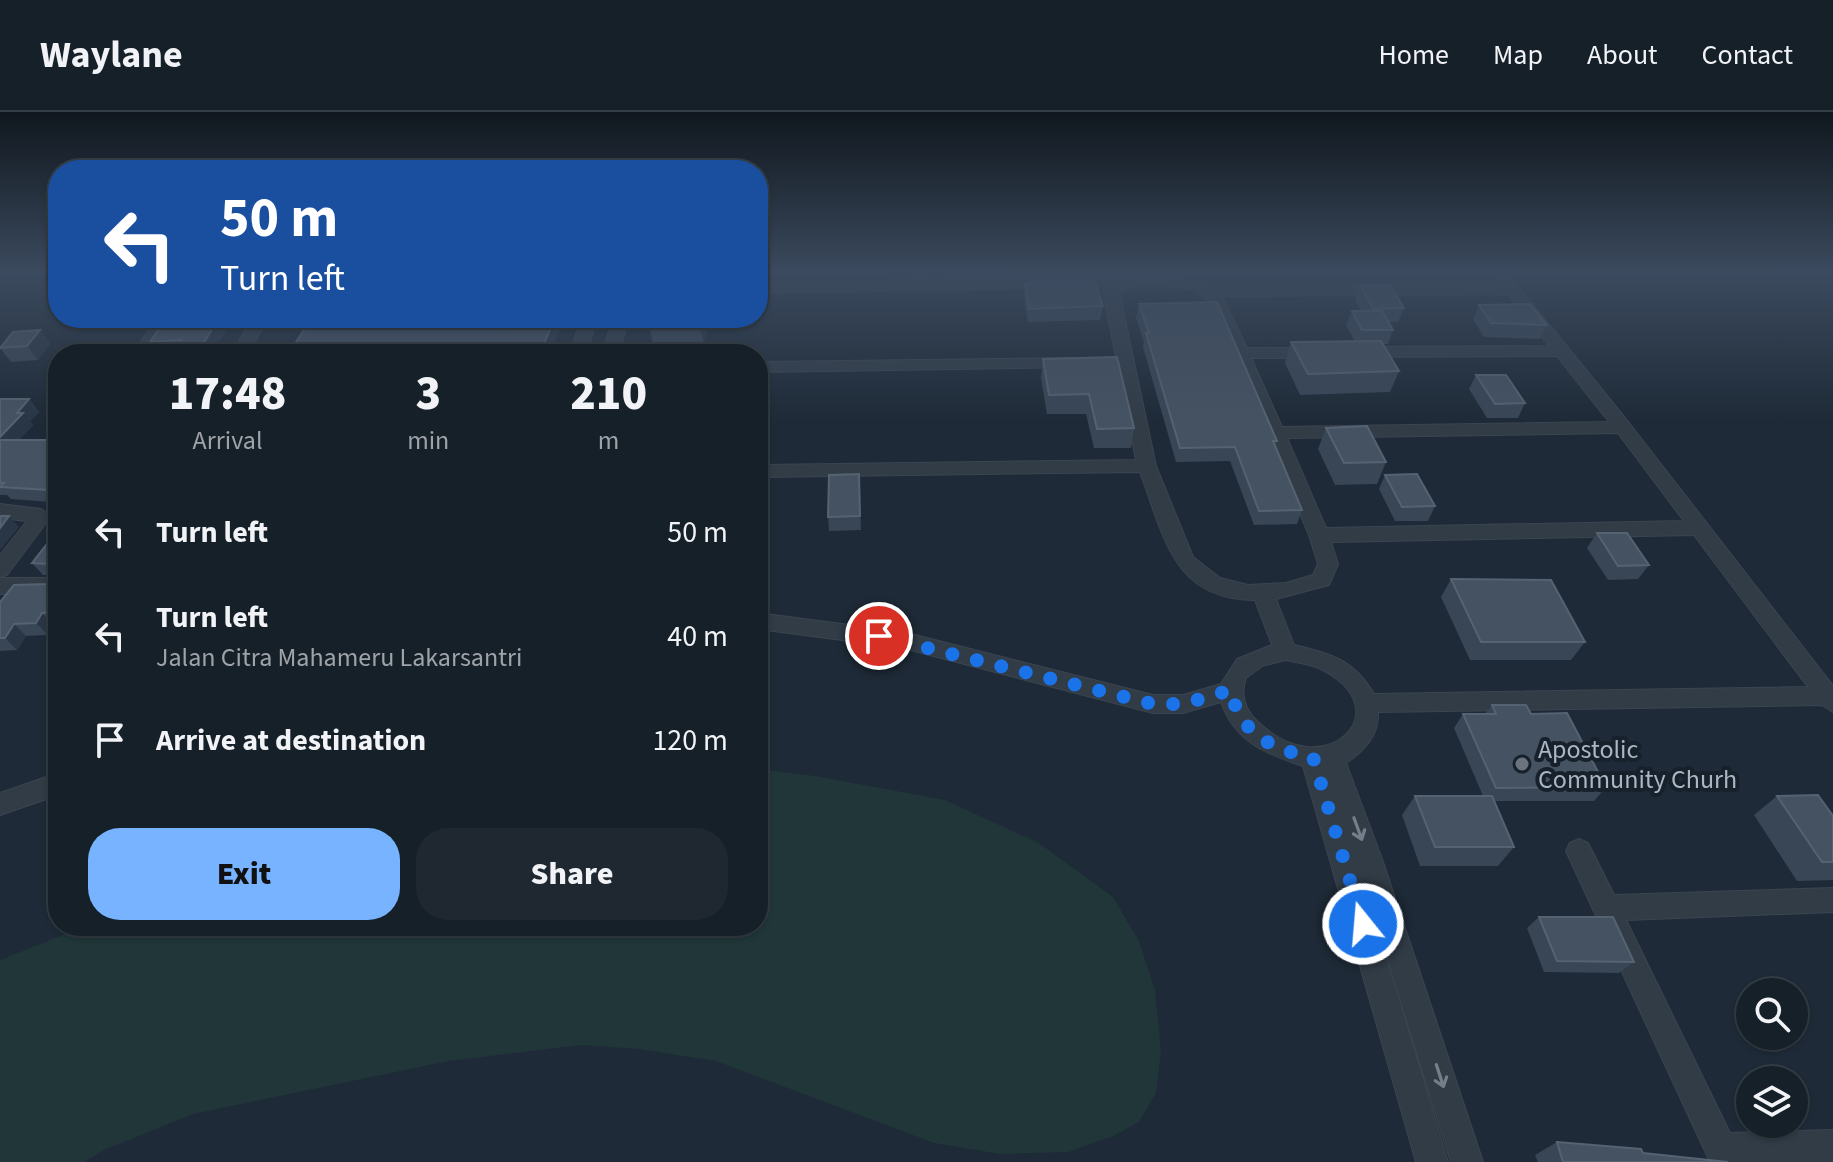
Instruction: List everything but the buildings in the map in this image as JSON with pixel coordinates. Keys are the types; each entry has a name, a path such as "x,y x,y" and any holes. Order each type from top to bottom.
{"street":[{"path":"1110,323 1109,362 1161,507 1191,569 1211,583 1241,592 1263,594 1295,589 1322,580 1328,564 1319,535 1228,323"},
{"path":"1539,323 1623,427 1830,699"},
{"path":"1241,353 1561,351"},
{"path":"768,367 1109,362"},
{"path":"1276,433 1623,427"},
{"path":"768,471 1147,466"},
{"path":"0,511 41,516 0,570"},
{"path":"1319,535 1698,528"},
{"path":"0,586 48,586"},
{"path":"1263,594 1285,651"},
{"path":"768,622 903,640 1153,704 1183,704 1231,690"},
{"path":"1285,651 1319,658 1349,676 1367,703 1367,730 1359,742 1347,751 1322,756 1287,752 1263,740 1240,717 1231,690 1235,677 1254,657 1285,651"},
{"path":"1367,703 1830,699"},
{"path":"1322,756 1432,1162"},
{"path":"1322,756 1369,859 1467,1162"},
{"path":"0,804 48,787"},
{"path":"1579,851 1724,1156 1833,1146"},
{"path":"1604,908 1833,900"}],"green space":[{"path":"768,770 945,800 1039,843 1113,897 1139,941 1155,990 1161,1051 1156,1093 1139,1122 1113,1136 1068,1152 1000,1154 934,1143 716,1061 638,1049 581,1045 449,1061 193,1114 104,1150 85,1162 0,1162 0,960 60,936 768,936"}],"place":[{"name":"Apostolic Community Churh","path":"1522,764"}],"route":[{"path":"879,636 1153,704 1183,704 1209,699 1231,690 1240,717 1249,729 1278,749 1313,757 1363,924"}]}
